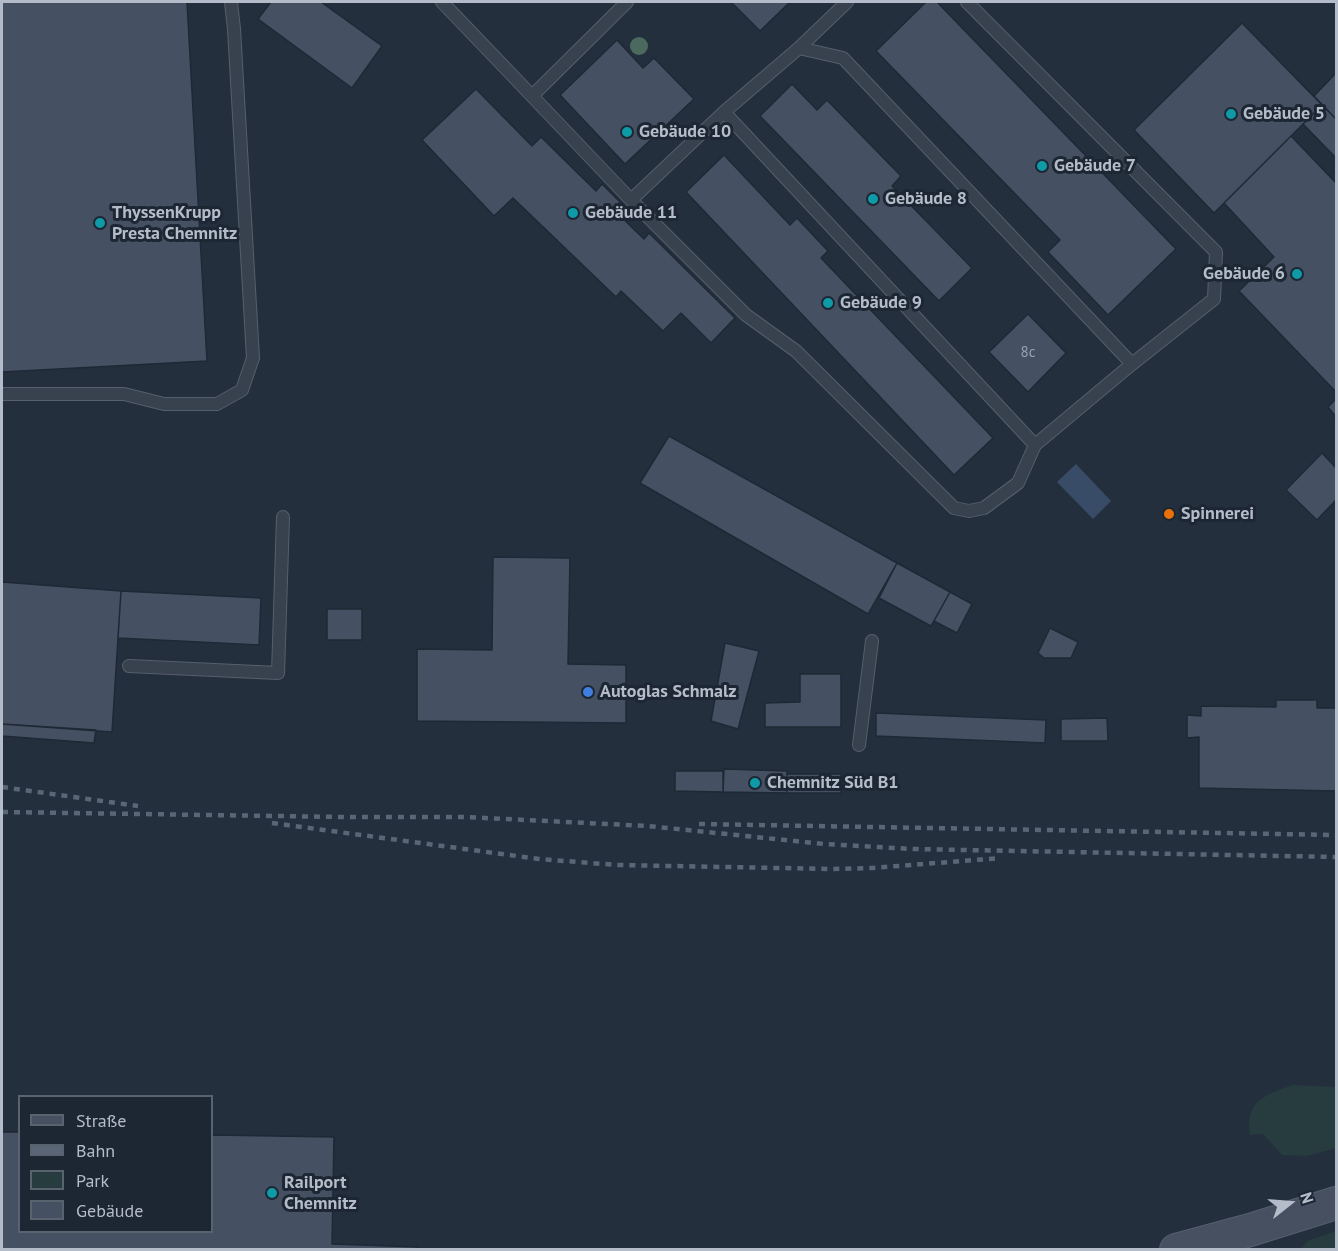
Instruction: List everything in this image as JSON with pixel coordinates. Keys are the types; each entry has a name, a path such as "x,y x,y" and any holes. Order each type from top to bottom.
{"main road":[{"path":"1176,1250 1336,1203"}],"lane":[{"path":"2,394 124,394 164,404 217,404 242,390 253,358 231,2"},
{"path":"442,2 631,200 746,315 796,351 954,508 969,511 984,508 1018,483 1035,445 1214,298 1216,252 967,2"},
{"path":"532,96 627,2"},
{"path":"631,200 724,112 799,48 847,2"},
{"path":"799,48 843,58 1132,364"},
{"path":"724,112 1035,445"},
{"path":"129,666 278,673 283,517"},
{"path":"859,744 872,641"}],"green space":[{"path":"1293,1085 1336,1087 1336,1148 1307,1156 1282,1155 1263,1134 1250,1135 1249,1123 1254,1106 1266,1096"},
{"path":"1336,1231 1336,1249 1301,1249 1307,1241"}],"water":[{"path":"1076,464 1111,501 1093,519 1057,482"}],"building":[{"name":"ThyssenKrupp Presta Chemnitz","path":"2,2 187,2 207,361 2,372"},
{"path":"271,2 321,2 382,46 352,88 258,19"},
{"path":"731,2 790,2 760,31"},
{"name":"Gebäude 7","path":"926,2 937,2 1176,249 1108,315 1048,252 1060,240 876,51"},
{"name":"Gebäude 5","path":"1242,23 1322,105 1214,213 1134,130"},
{"name":"Gebäude 10","path":"617,40 643,68 654,58 694,99 625,164 560,95"},
{"path":"1336,73 1336,119 1314,96"},
{"name":"Gebäude 8","path":"792,84 817,110 827,100 901,176 892,186 972,268 939,301 760,116"},
{"name":"Gebäude 11","path":"476,89 532,146 541,137 596,191 602,184 620,202 614,210 644,239 649,233 735,318 711,343 681,313 663,331 621,291 616,297 513,198 494,216 422,140"},
{"path":"1322,105 1336,119 1336,158 1303,124"},
{"name":"Gebäude 6","path":"1291,136 1336,183 1336,392 1239,291 1274,257 1224,203"},
{"name":"Gebäude 9","path":"724,155 790,225 797,218 828,251 821,258 993,438 954,475 686,192"},
{"path":"1028,314 1066,353 1028,392 989,352"},
{"path":"1336,399 1336,417 1328,407"},
{"path":"669,436 897,563 868,614 640,483"},
{"path":"1322,453 1336,468 1336,500 1317,520 1286,490"},
{"path":"493,557 570,558 568,664 626,665 626,723 417,721 417,649 492,650"},
{"path":"897,563 950,592 931,626 879,598"},
{"path":"2,582 121,591 112,732 2,724"},
{"path":"121,591 261,598 259,645 118,638"},
{"path":"950,592 972,604 957,633 934,621"},
{"path":"327,609 362,609 362,640 327,640"},
{"path":"1050,628 1078,642 1071,658 1044,658 1038,653"},
{"path":"725,643 759,651 738,729 711,721"},
{"path":"800,674 841,674 841,727 765,727 765,703 800,702"},
{"path":"1276,700 1317,700 1317,708 1336,708 1336,791 1199,788 1199,737 1187,738 1187,715 1201,716 1201,706 1276,707"},
{"path":"876,713 1046,720 1045,743 876,736"},
{"path":"1107,718 1108,741 1061,741 1061,719"},
{"path":"2,724 96,730 94,743 2,736"},
{"name":"Chemnitz Süd B1","path":"724,769 787,771 787,793 723,792"},
{"path":"675,771 723,771 723,792 675,791"},
{"path":"787,774 841,774 841,793 787,793"},
{"name":"Railport Chemnitz","path":"2,1132 18,1132 18,1233 213,1233 213,1135 334,1137 332,1244 417,1247 417,1250 2,1250"}],"railway":[{"path":"2,787 138,806"},
{"path":"2,812 465,817 648,826 824,844 913,849 1336,857"},
{"path":"272,823 539,859 617,865 833,869 1001,858"},
{"path":"699,824 1336,835"}],"place":[{"name":"Gebäude 5","path":"1231,114"},
{"name":"Gebäude 10","path":"627,132"},
{"name":"Gebäude 7","path":"1042,166"},
{"name":"Gebäude 8","path":"873,199"},
{"name":"Gebäude 11","path":"573,213"},
{"name":"ThyssenKrupp Presta Chemnitz","path":"100,223"},
{"name":"Gebäude 6","path":"1297,274"},
{"name":"Gebäude 9","path":"828,303"},
{"name":"Spinnerei","path":"1169,514"},
{"name":"Autoglas Schmalz","path":"588,692"},
{"name":"Chemnitz Süd B1","path":"755,783"},
{"name":"Railport Chemnitz","path":"272,1193"}]}
